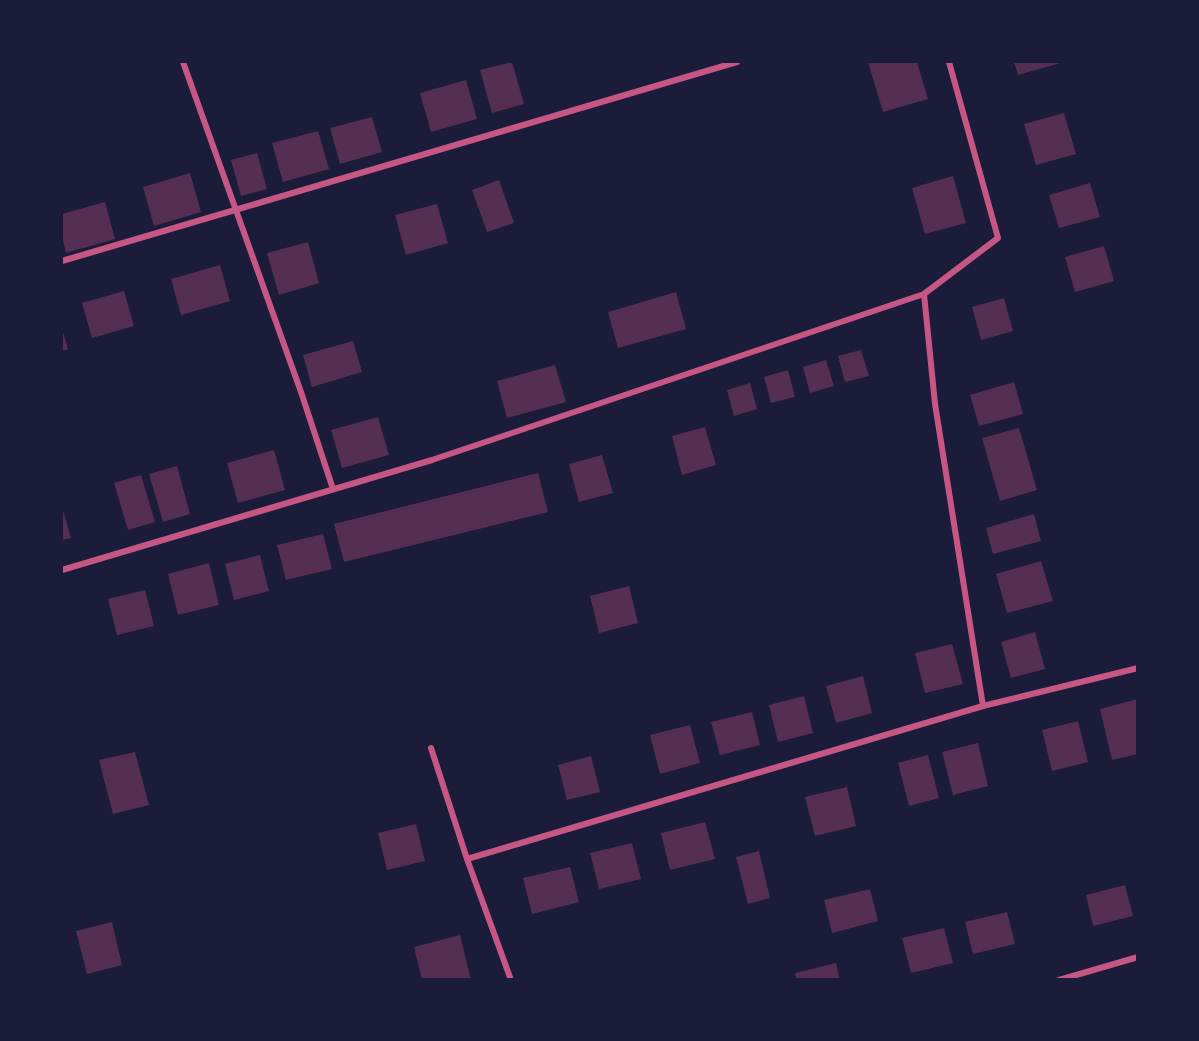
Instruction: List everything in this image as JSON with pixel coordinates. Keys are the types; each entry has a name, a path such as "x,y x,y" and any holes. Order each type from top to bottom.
{"street":[{"path":"183,62 301,392 333,489"},
{"path":"62,261 737,62"},
{"path":"62,570 432,459 924,294 998,238 949,62"},
{"path":"924,294 935,404 983,706"},
{"path":"467,859 983,706 1137,668"},
{"path":"431,748 467,859 511,980"},
{"path":"1059,980 1137,957"}],"building":[{"path":"512,62 524,104 492,113 480,70"},
{"path":"868,62 917,62 928,99 883,112"},
{"path":"1014,62 1064,62 1018,75"},
{"path":"466,80 477,119 431,132 420,93"},
{"path":"1064,113 1076,154 1036,165 1024,124"},
{"path":"372,117 382,152 340,164 330,128"},
{"path":"318,131 329,169 283,182 272,143"},
{"path":"257,153 267,189 241,196 231,160"},
{"path":"190,173 201,212 154,226 143,187"},
{"path":"953,176 966,223 925,234 912,188"},
{"path":"499,180 514,223 487,232 472,190"},
{"path":"1090,183 1100,217 1059,228 1049,195"},
{"path":"105,202 115,239 66,253 62,237 62,214"},
{"path":"437,204 448,243 406,255 395,215"},
{"path":"308,242 319,283 279,295 267,253"},
{"path":"1104,246 1114,281 1075,292 1065,257"},
{"path":"220,265 230,301 181,315 171,279"},
{"path":"124,291 134,326 92,338 82,303"},
{"path":"676,292 686,329 618,348 608,312"},
{"path":"1004,298 1013,331 981,340 972,307"},
{"path":"62,329 68,349 62,351"},
{"path":"353,341 362,372 312,387 303,355"},
{"path":"861,350 869,376 845,382 838,356"},
{"path":"826,360 834,386 810,393 803,367"},
{"path":"555,365 566,402 507,418 497,381"},
{"path":"788,370 795,397 771,403 764,377"},
{"path":"1014,382 1023,414 979,426 970,395"},
{"path":"750,383 757,409 734,416 727,390"},
{"path":"378,417 389,455 342,468 331,430"},
{"path":"705,427 716,465 682,475 672,436"},
{"path":"1019,428 1037,490 1000,501 982,438"},
{"path":"274,450 285,490 238,503 227,463"},
{"path":"602,455 613,493 579,502 569,464"},
{"path":"177,466 190,514 163,522 149,474"},
{"path":"538,473 548,512 344,562 334,524"},
{"path":"141,475 155,522 128,530 114,483"},
{"path":"62,507 71,538 62,540"},
{"path":"1034,514 1041,541 993,554 986,528"},
{"path":"323,534 332,569 286,580 277,545"},
{"path":"260,555 269,591 234,600 225,564"},
{"path":"1041,561 1053,601 1007,613 996,574"},
{"path":"209,563 219,605 178,615 168,574"},
{"path":"629,586 638,623 599,633 590,596"},
{"path":"145,590 154,626 117,635 108,599"},
{"path":"1035,632 1045,669 1011,678 1001,642"},
{"path":"952,644 963,684 925,693 915,653"},
{"path":"863,676 872,713 836,723 826,686"},
{"path":"804,696 813,733 778,742 769,705"},
{"path":"1138,699 1138,754 1112,760 1100,709"},
{"path":"752,712 760,745 720,755 711,722"},
{"path":"1078,721 1088,762 1052,771 1042,730"},
{"path":"690,725 700,763 660,774 650,735"},
{"path":"978,743 988,786 953,795 942,752"},
{"path":"135,752 149,805 113,814 99,760"},
{"path":"928,755 939,798 909,806 898,763"},
{"path":"591,756 600,792 567,800 558,765"},
{"path":"847,787 856,826 815,836 805,797"},
{"path":"705,822 715,859 670,870 661,833"},
{"path":"416,824 425,861 387,870 378,833"},
{"path":"632,843 641,879 599,889 590,853"},
{"path":"759,851 770,898 748,904 736,857"},
{"path":"570,867 579,902 532,914 523,878"},
{"path":"1125,885 1133,916 1093,926 1086,895"},
{"path":"870,889 878,921 832,933 824,900"},
{"path":"1007,912 1015,944 973,954 965,922"},
{"path":"112,922 122,965 87,974 76,931"},
{"path":"944,928 953,963 911,973 902,938"},
{"path":"460,935 471,980 422,980 414,947"},
{"path":"836,963 840,980 797,980 795,973"}]}
